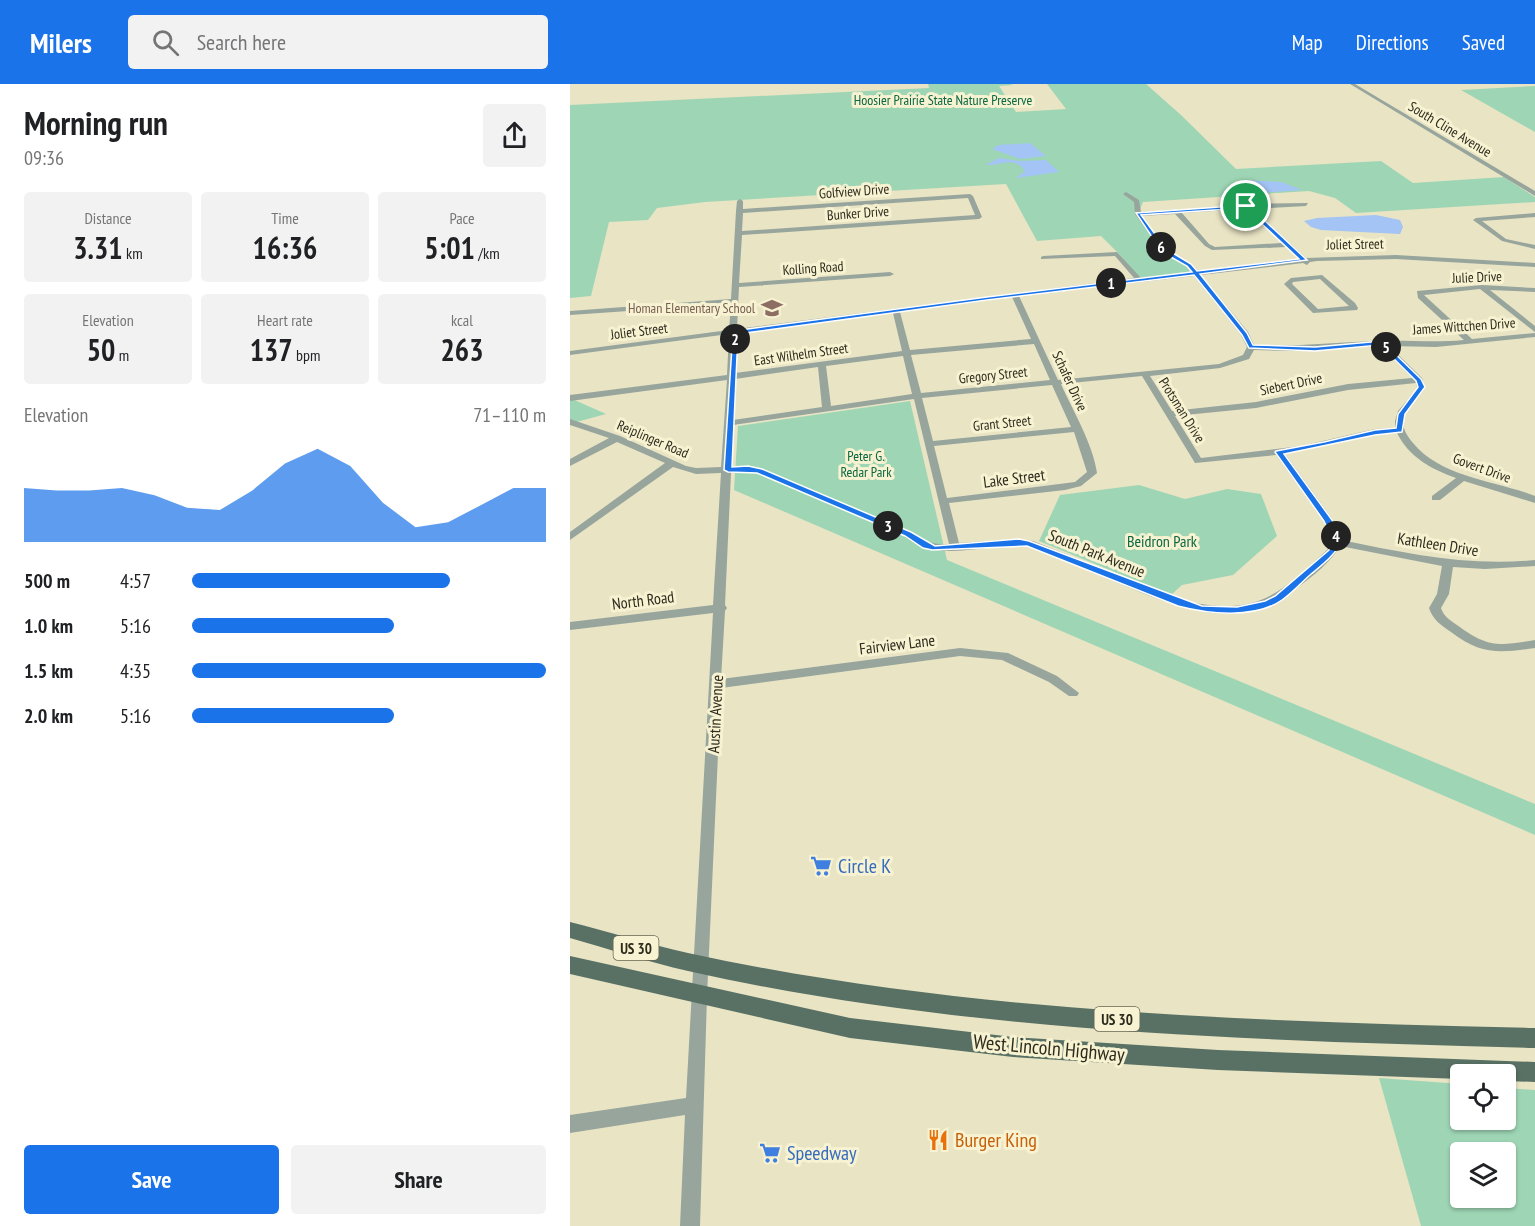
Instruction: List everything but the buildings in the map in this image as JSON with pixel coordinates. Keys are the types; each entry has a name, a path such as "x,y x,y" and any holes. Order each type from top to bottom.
{"main road":[{"name":"West Lincoln Highway","path":"570,930 703,965 859,993 1019,1011 1191,1026 1535,1038"},
{"name":"West Lincoln Highway","path":"570,965 699,996 850,1028 1013,1047 1218,1060 1535,1072"}],"street":[{"name":"South Cline Avenue","path":"1352,84 1535,194"},
{"path":"1126,195 1137,201 1138,214 1164,251 1189,265 1245,334 1251,347"},
{"name":"Golfview Drive","path":"739,211 970,196 979,217"},
{"name":"Austin Avenue","path":"690,1226 699,996 703,965 740,201"},
{"path":"1138,214 1306,204"},
{"path":"1246,206 1285,245 1304,260 1352,305 1354,308 1316,311 1288,284 1291,280 1322,277"},
{"path":"1176,211 1207,245 1214,249 1285,245"},
{"path":"1534,216 1476,220 1504,240 1535,247"},
{"name":"Bunker Drive","path":"739,233 979,217"},
{"path":"1043,258 1117,254 1138,280"},
{"name":"Joliet Street","path":"570,353 1304,260 1378,257 1535,265"},
{"name":"Kolling Road","path":"737,285 890,274"},
{"path":"1482,287 1535,330"},
{"name":"Julie Drive","path":"1470,341 1420,293 1482,287 1535,290"},
{"name":"Schafer Drive","path":"1015,295 1077,429 1091,465 1092,473 1086,479"},
{"path":"570,313 736,301"},
{"path":"896,311 955,548"},
{"name":"James Wittchen Drive","path":"1251,347 1304,349 1382,343 1436,345 1535,335"},
{"name":"East Wilhelm Street","path":"570,398 908,353 1036,341"},
{"path":"1337,542 1328,520 1279,452 1324,445 1375,432 1400,430 1401,414 1421,387 1419,380 1382,343"},
{"name":"Gregory Street","path":"730,423 919,396 1220,366 1246,357 1251,347"},
{"path":"822,364 827,409"},
{"name":"Protsman Drive","path":"1144,374 1198,461 1279,452"},
{"name":"Siebert Drive","path":"1168,414 1256,405 1348,387 1419,380"},
{"name":"Reiplinger Road","path":"570,422 617,438 683,468 696,471 748,469 759,471 908,534 926,546 955,548"},
{"name":"Grant Street","path":"929,444 1077,429"},
{"name":"Govert Drive","path":"1400,430 1407,442 1423,457 1462,478 1535,500"},
{"path":"570,463 617,438"},
{"path":"570,537 673,462"},
{"path":"1436,498 1462,478"},
{"name":"Lake Street","path":"944,501 1065,487 1086,479"},
{"name":"South Park Avenue","path":"955,548 1029,543 1181,604 1220,611 1252,607 1278,598 1332,551 1337,542"},
{"name":"Kathleen Drive","path":"1337,542 1448,564 1486,568 1535,563"},
{"path":"1448,564 1446,582 1435,608 1442,620 1464,638 1483,648 1498,650 1535,644"},
{"name":"North Road","path":"570,626 721,608"},
{"name":"Fairview Lane","path":"717,684 960,652 1004,656 1053,679 1073,693"},
{"path":"574,1121 695,1106"}],"green space":[{"name":"Hoosier Prairie State Nature Preserve","path":"928,84 1010,84 1013,85 999,86 1016,112 1066,109 1047,84 1146,84 1236,169 1381,161 1413,183 1504,177 1535,197 1535,202 1356,213 1335,198 1309,191 1143,202 1138,214 1164,251 1196,273 1139,280 1121,256 1101,236 1037,241 1006,184 705,202 657,208 648,220 609,222 591,296 570,298 570,105 929,88"},
{"path":"1535,86 1535,132 1461,90"},
{"path":"570,398 606,414 570,422"},
{"name":"Peter G. Redar Park","path":"910,401 947,560 1535,804 1535,835 734,490 738,426"},
{"name":"Beidron Park","path":"1139,485 1185,499 1227,489 1261,494 1277,536 1233,575 1182,585 1171,595 1039,541 1060,495"},
{"path":"1379,1078 1450,1083 1450,1130 1516,1130 1516,1089 1535,1090 1535,1226 1421,1226"}],"water":[{"path":"1030,143 1046,156 1020,159 992,149 999,145"},
{"path":"999,158 1020,161 1046,160 1059,172 1016,178 1025,171 1016,163 985,165"},
{"path":"1244,180 1281,182 1302,190 1230,195 1227,190 1233,189"},
{"path":"1376,215 1400,220 1403,227 1400,234 1321,230 1311,227 1304,221 1317,218"}],"place":[{"name":"Homan Elementary School","path":"772,308"},
{"name":"Circle K","path":"821,866"},
{"name":"Burger King","path":"938,1140"},
{"name":"Speedway","path":"770,1153"}],"route":[{"path":"1246,206 1138,214 1164,251 1189,265 1196,273 1245,334 1251,347 1315,349 1382,343 1419,380 1421,387 1401,414 1400,430 1375,432 1324,445 1279,452 1328,520 1337,542 1332,551 1316,566 1268,604 1220,611 1181,604 1029,543 997,543 944,549 926,546 908,534 759,471 728,470 735,333 987,298 1196,273 1283,262 1304,260 1285,245 1246,206"}]}
